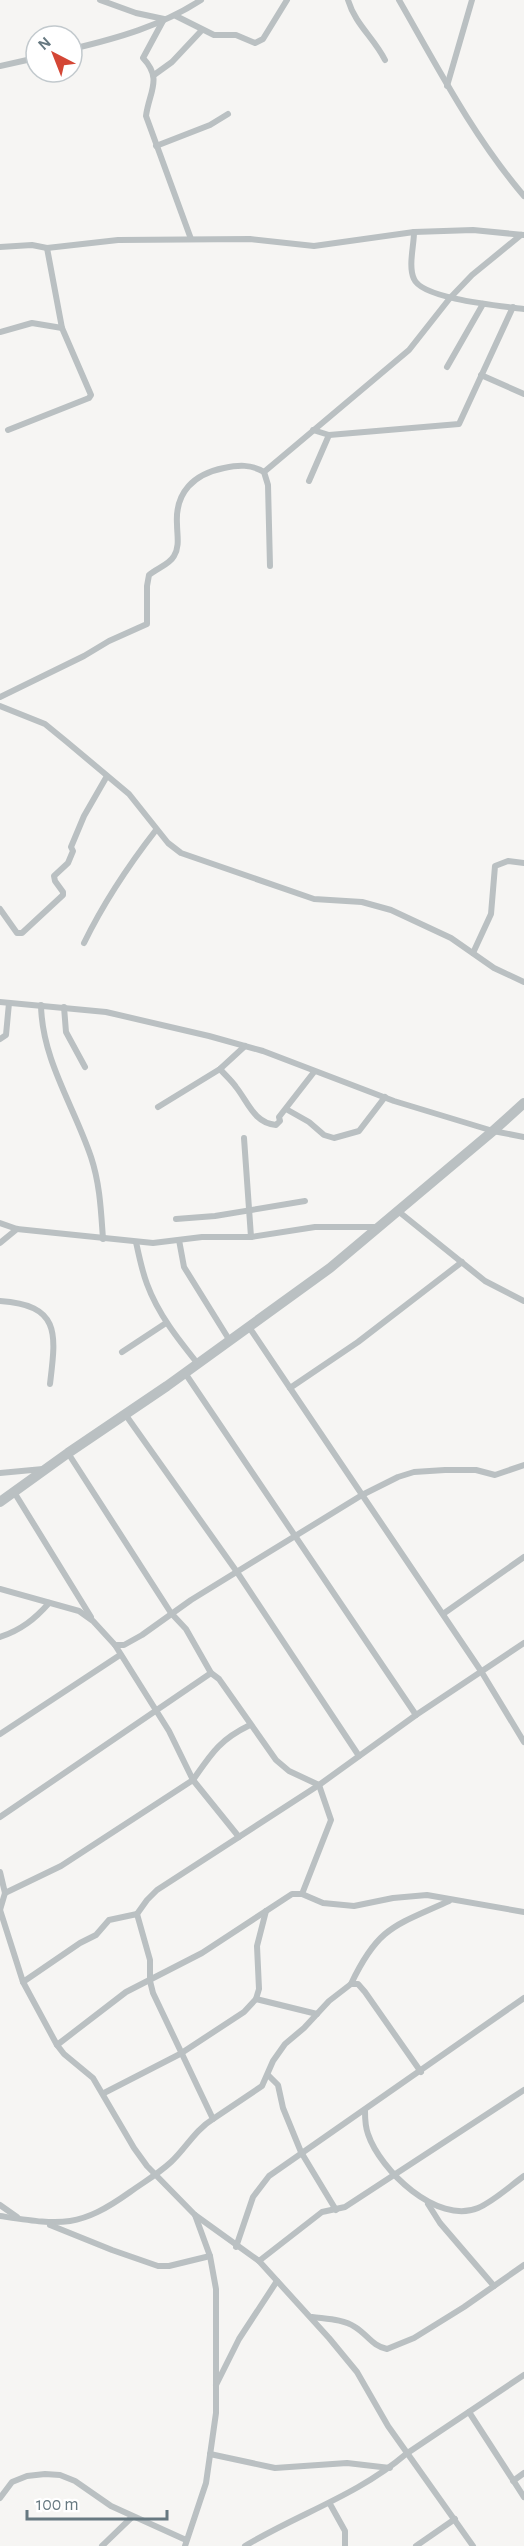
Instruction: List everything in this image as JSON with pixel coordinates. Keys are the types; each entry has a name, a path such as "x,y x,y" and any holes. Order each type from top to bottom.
{"street":[{"path":"100,0 136,13 164,19"},
{"path":"84,46 117,39 164,19 177,16 201,0"},
{"path":"177,16 214,35 236,35 250,42 260,42 287,0"},
{"path":"348,0 351,11 363,31 379,48 385,60"},
{"path":"399,0 447,87 494,160 524,196"},
{"path":"447,87 472,0"},
{"path":"164,19 143,58 154,75 146,116 191,239"},
{"path":"154,75 172,62 202,30"},
{"path":"0,66 24,61"},
{"path":"156,146 210,125 228,114"},
{"path":"0,247 32,244 47,248 118,240 250,238 314,246 414,232 473,230 523,235"},
{"path":"414,232 412,267 414,279 419,287 450,298 524,309"},
{"path":"264,472 409,350 450,298 472,275 523,235"},
{"path":"8,430 91,395 62,328 47,248"},
{"path":"447,367 483,304"},
{"path":"313,430 329,435 456,425 460,422 496,348 513,307"},
{"path":"0,332 32,322 62,328"},
{"path":"481,375 524,394"},
{"path":"309,481 329,435"},
{"path":"0,697 148,623 149,575 169,563 175,555 178,541 176,522 179,500 184,490 197,477 240,465 256,467 264,472 268,485 270,566"},
{"path":"0,706 45,724 131,796 168,843 192,858 314,899 362,902 391,910 451,938 494,968 524,982"},
{"path":"0,909 11,927 17,933 22,933 63,895 54,876 69,861 73,852 71,847 81,822 107,776"},
{"path":"84,943 102,906 129,864 156,830"},
{"path":"473,953 491,914 494,868 497,864 508,861 524,863"},
{"path":"0,1002 106,1012 245,1046 289,1060 314,1072 385,1097 493,1131 524,1137"},
{"path":"0,1039 6,1035 9,1003"},
{"path":"41,1005 42,1033 94,1169 99,1189 103,1239"},
{"path":"64,1007 66,1032 85,1067"},
{"path":"158,1107 220,1069 245,1046"},
{"path":"220,1069 260,1120 276,1125 314,1072"},
{"path":"286,1109 309,1122 324,1135 334,1138 359,1131 385,1097"},
{"path":"0,1502 125,1413 186,1373 330,1268 524,1103"},
{"path":"244,1138 251,1238"},
{"path":"176,1219 305,1201"},
{"path":"398,1211 494,1288 524,1301"},
{"path":"0,1223 17,1229 136,1242 202,1237 251,1238 315,1227 380,1227"},
{"path":"0,1243 17,1229"},
{"path":"179,1240 184,1267 230,1341"},
{"path":"136,1242 146,1282 166,1323 198,1364"},
{"path":"290,1388 358,1342 462,1262"},
{"path":"0,1301 30,1305 36,1308 49,1323 55,1346 50,1384"},
{"path":"122,1352 166,1323"},
{"path":"249,1327 481,1671 523,1739"},
{"path":"186,1373 416,1715"},
{"path":"125,1413 237,1572 359,1756"},
{"path":"68,1453 171,1613 186,1629 211,1674 219,1679 276,1760 289,1771 320,1785 331,1820 302,1894"},
{"path":"115,1645 124,1644 142,1635 171,1613 362,1495 414,1472 476,1470 495,1475 524,1465"},
{"path":"0,1473 46,1468"},
{"path":"14,1492 93,1621 115,1645 169,1731 193,1780 239,1837"},
{"path":"443,1614 524,1557"},
{"path":"0,1588 79,1611 93,1621"},
{"path":"0,1637 23,1627 37,1617 48,1603"},
{"path":"23,1982 80,1943 96,1935 109,1920 137,1914 157,1890 320,1785 416,1715 524,1643"},
{"path":"0,1734 120,1655"},
{"path":"0,1817 211,1674"},
{"path":"5,1893 61,1866 193,1780 217,1745 231,1734 250,1725"},
{"path":"0,1872 5,1893 0,1910 23,1982 57,2045 64,2054 93,2078 104,2093 134,2148 157,2175 195,2215 236,2247 259,2261 311,2317 357,2372 406,2454 473,2546"},
{"path":"57,2045 126,1992 202,1953 292,1894 302,1894 323,1903 354,1906 427,1895 449,1901 524,1912"},
{"path":"0,2216 47,2223 79,2221 102,2211 157,2175 182,2150 199,2128 262,2086 273,2061 285,2044 329,2001 351,1984 364,1958 381,1935 393,1926 449,1901"},
{"path":"104,2093 180,2054 243,2012 256,1999 259,1989 258,1946 266,1911"},
{"path":"137,1914 150,1960 150,1981 180,2054 213,2119"},
{"path":"351,1984 358,1984 421,2072"},
{"path":"236,2247 254,2197 269,2176 524,1998"},
{"path":"256,1999 317,2014"},
{"path":"268,2075 278,2085 283,2108 301,2152 336,2210"},
{"path":"259,2261 322,2212 336,2210 394,2175 524,2090"},
{"path":"364,2110 370,2139 394,2175 428,2203 440,2223 494,2286"},
{"path":"428,2203 458,2211 478,2208 524,2176"},
{"path":"0,2205 20,2219"},
{"path":"0,2498 12,2482 27,2476 60,2475 75,2481 111,2506 185,2543 206,2483 216,2413 216,2289 210,2256 195,2215"},
{"path":"47,2223 158,2266 169,2266 210,2256"},
{"path":"311,2317 353,2326 371,2343 387,2349 414,2338 524,2265"},
{"path":"216,2385 239,2338 277,2281"},
{"path":"244,2546 300,2516 330,2504 390,2468 406,2454 524,2375"},
{"path":"469,2412 524,2497"},
{"path":"210,2454 275,2468 346,2463 390,2468"},
{"path":"513,2481 524,2474"},
{"path":"330,2504 345,2531 345,2546"},
{"path":"102,2546 132,2517"},
{"path":"416,2546 455,2519"}]}
